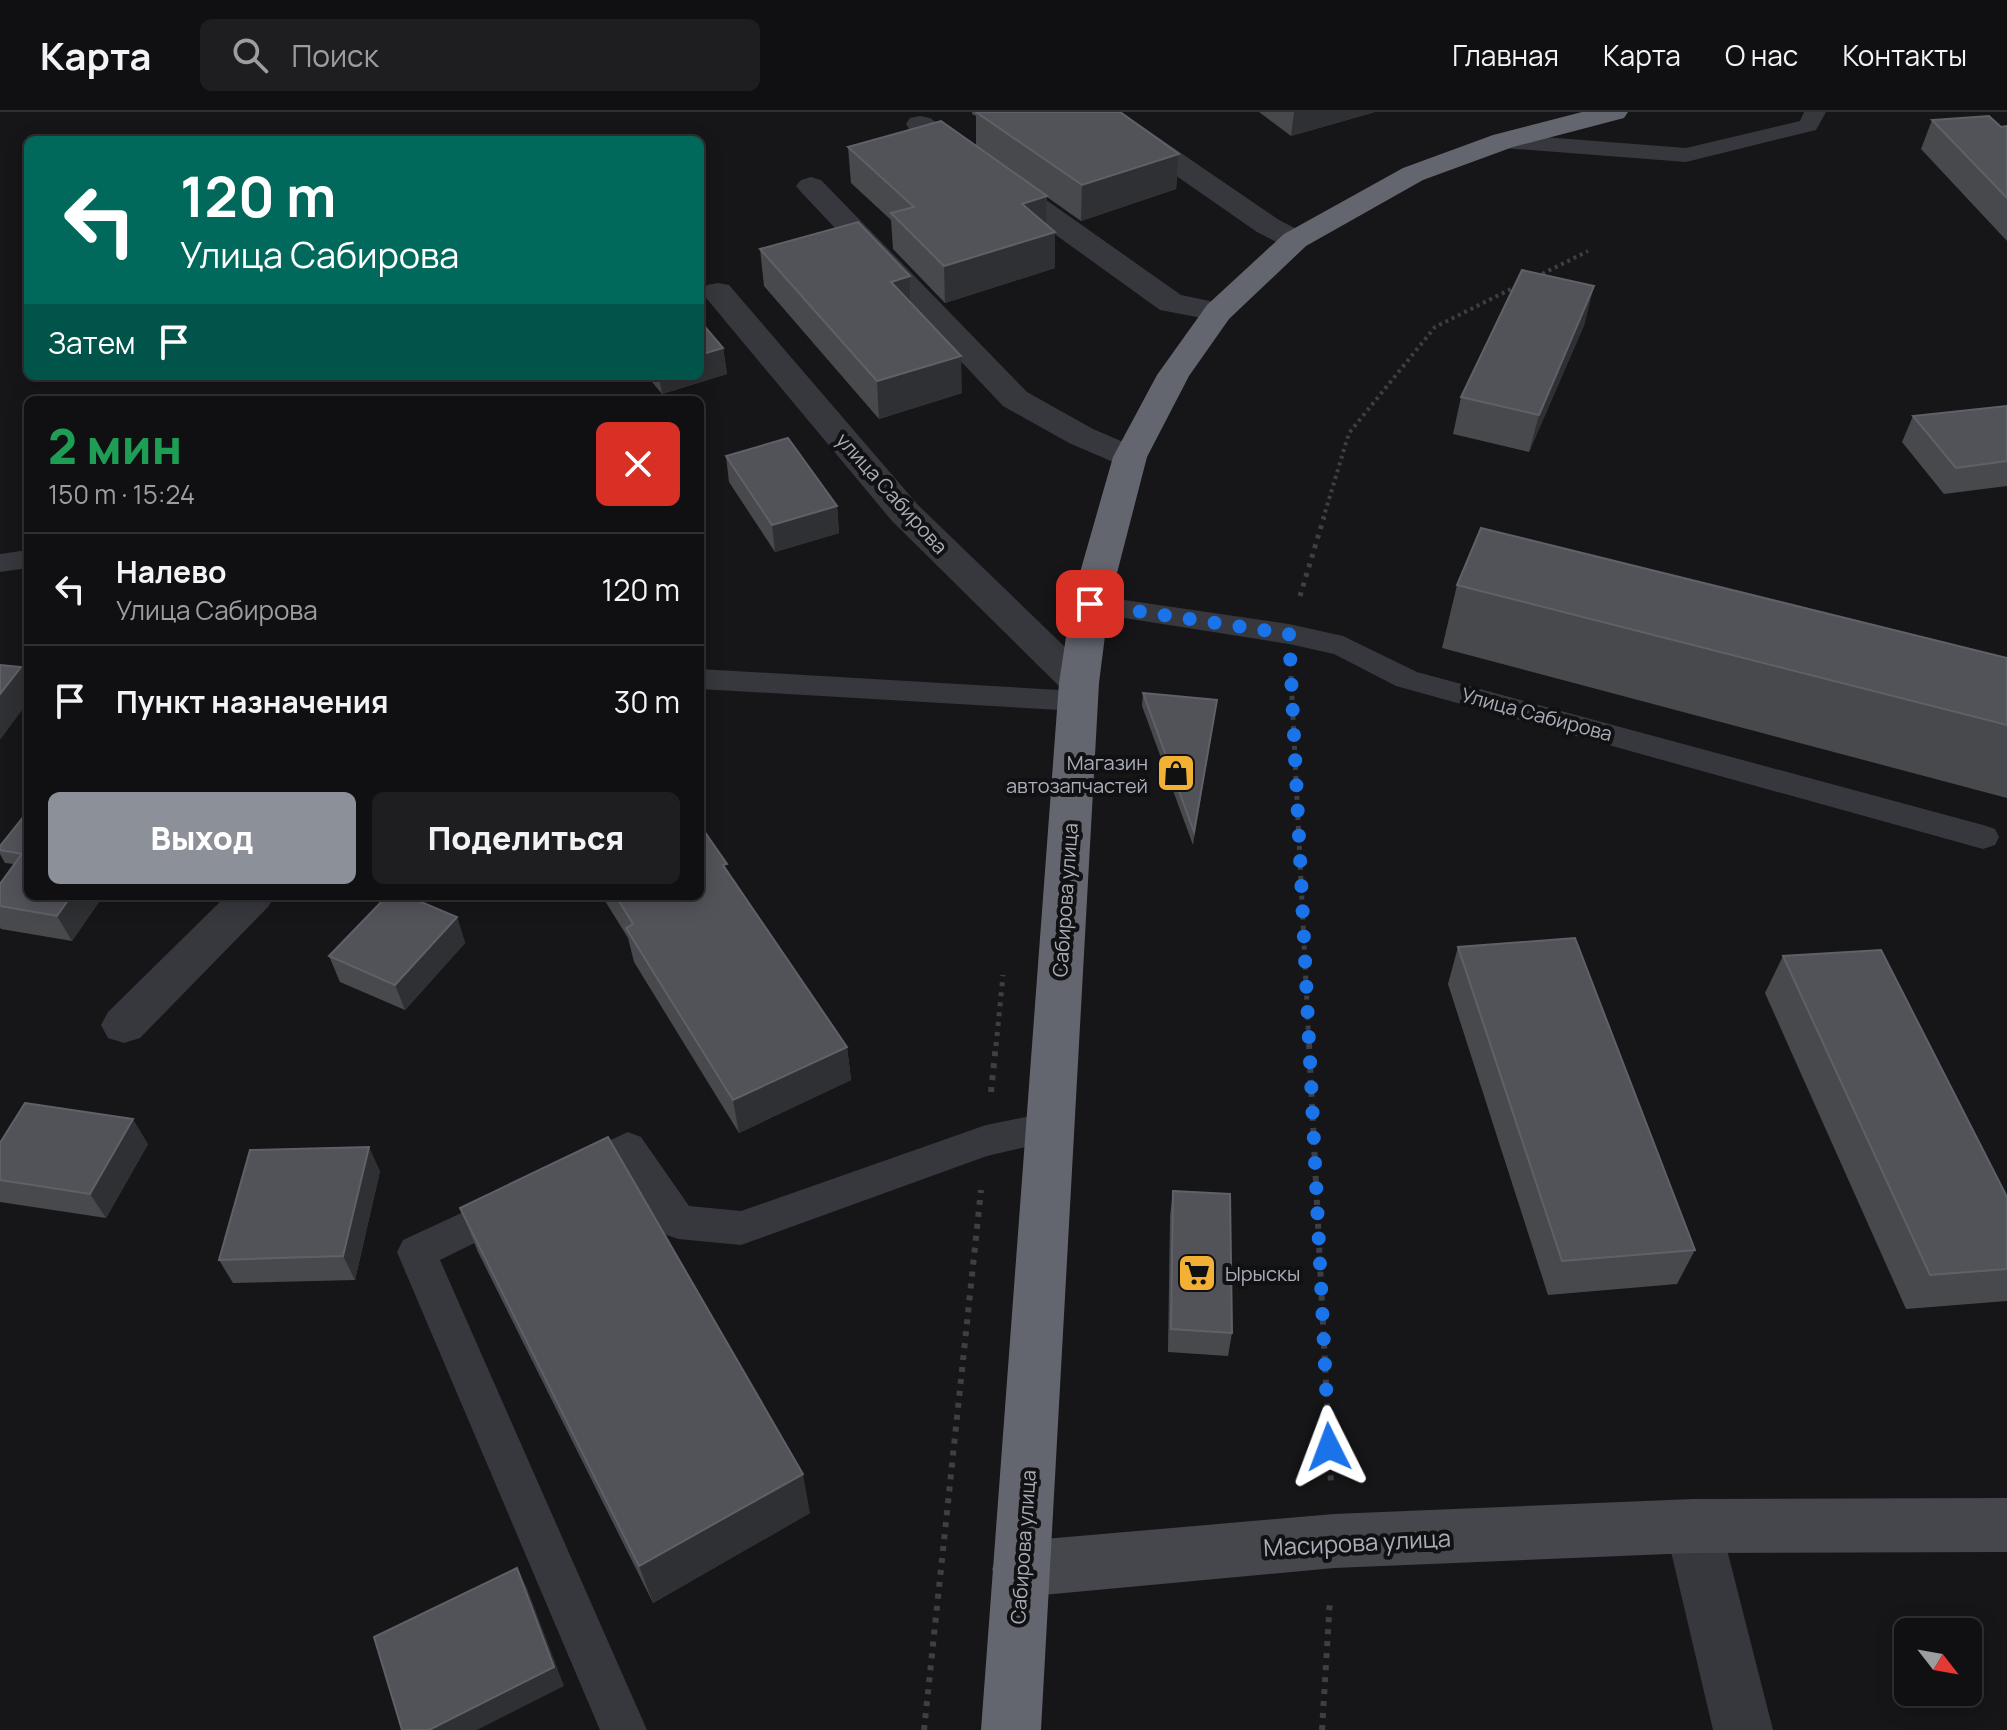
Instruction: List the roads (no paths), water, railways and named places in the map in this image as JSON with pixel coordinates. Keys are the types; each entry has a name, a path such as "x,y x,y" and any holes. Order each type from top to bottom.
{"highway":[{"name":"Сабирова улица","path":"1011,1730 1078,692 1090,604 1130,457 1173,375 1218,312 1295,240 1413,174 1587,114"}],"street":[{"path":"1103,112 1268,226 1295,240"},
{"path":"920,124 1171,303 1218,312"},
{"path":"811,186 1015,399 1081,436 1130,457"},
{"name":"улица Сабирова","path":"718,292 905,513 1078,692"},
{"path":"124,1025 249,900"},
{"name":"Масирова улица","path":"1021,1569 1334,1541 1693,1526 2007,1525"},
{"path":"1693,1526 1743,1730"}],"lane":[{"path":"1503,141 1686,155 1808,125 1815,112"},
{"path":"0,563 24,560"},
{"name":"Улица Сабирова","path":"1090,604 1289,634 1343,646 1407,679 1983,837"},
{"path":"704,679 1078,692"},
{"path":"624,1730 417,1252 628,1148 678,1222 741,1228 986,1141 1050,1127"}],"place":[{"name":"Магазин автозапчастей","path":"1176,773"},
{"name":"Ырыскы","path":"1197,1273"}]}
